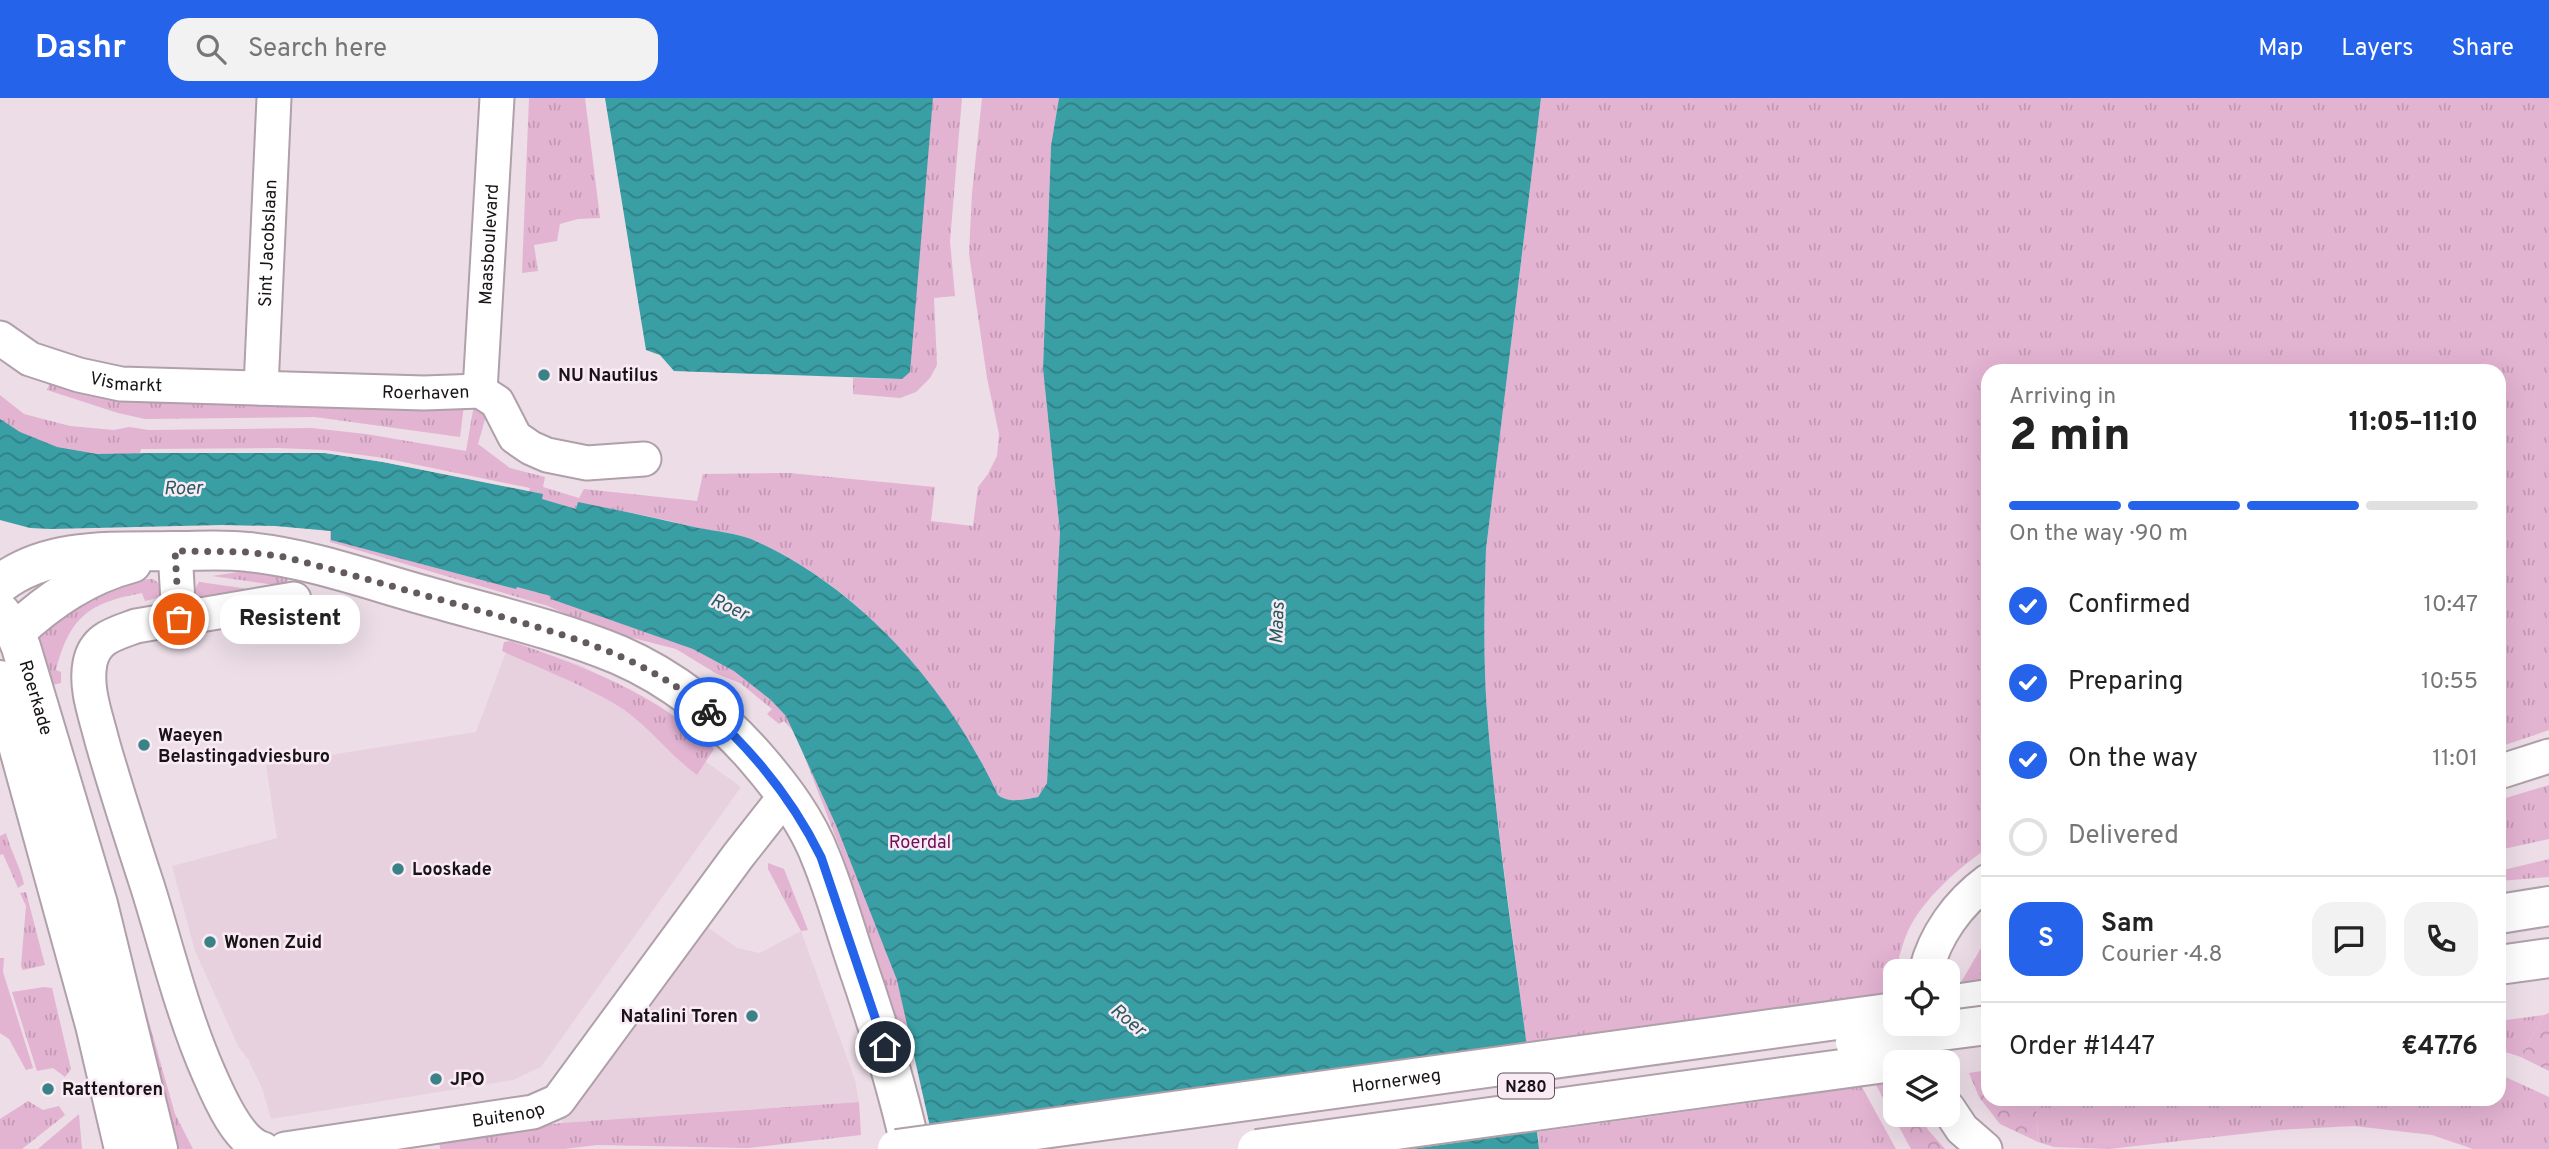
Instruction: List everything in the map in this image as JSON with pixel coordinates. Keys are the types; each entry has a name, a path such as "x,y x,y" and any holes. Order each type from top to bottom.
{"main road":[{"path":"0,584 20,571 68,556 125,551 175,551 248,552 284,557 539,627 620,656 662,678 699,704 735,736 786,795 821,857 892,1069 911,1149"},
{"path":"7,622 96,575 175,551"},
{"name":"Roerkade","path":"7,622 25,755"},
{"name":"Roerkade","path":"0,680 25,755"},
{"path":"25,755 124,1149"},
{"path":"25,755 101,917 158,1149"},
{"path":"2506,913 2549,906"},
{"path":"2506,937 2549,931"},
{"path":"2506,964 2549,958"},
{"path":"2506,988 2549,982"},
{"path":"1960,1003 1981,1000"},
{"name":"Hornerweg","path":"897,1149 1883,1014"},
{"name":"Hornerweg","path":"1065,1149 1981,1026"},
{"name":"N280","path":"1257,1149 1981,1050"}],"street":[{"name":"Sint Jacobslaan","path":"261,388 274,98"},
{"name":"Maasboulevard","path":"480,391 497,98"},
{"name":"Vismarkt","path":"0,338 30,359 79,375 121,384 261,388"},
{"name":"Roerhaven","path":"261,388 425,393 480,391 496,402 515,437 547,455 587,463 645,459"},
{"path":"175,551 179,619"},
{"path":"263,1149 250,1143 242,1135 200,1053 100,731 88,682 93,652 102,639 114,633 136,626 294,599"},
{"path":"2506,770 2549,756"},
{"name":"Buitenop","path":"285,1149 533,1112 558,1101 786,795"},
{"path":"1930,959 1937,939 1961,905 1981,887"},
{"path":"1960,1126 1985,1149"}],"shaded area":[{"path":"510,641 580,665 650,701 696,732 714,749 705,761 741,787 541,1067 513,1080 271,1119 262,1088 248,1059 239,1048 195,951 172,866 277,838 266,765 476,732"},
{"path":"703,924 737,948 760,953 801,931 855,1080 859,1102 561,1123"}],"green space":[{"path":"529,98 585,98 600,218 578,219 560,224 557,241 534,245 538,271 522,273"},
{"path":"933,98 962,98 950,241 955,296 934,298 937,365 930,378 916,392 900,398 853,394 853,378 902,379"},
{"path":"982,98 1059,98 1051,146 1043,369 1060,532 1047,783 1038,797 1012,800 998,795 954,717 927,680 897,644 828,583 790,558 745,537 614,510 816,599 911,1040 903,1042 841,868 846,866 843,856 793,727 791,725 794,732 784,721 779,724 767,714 772,709 740,683 717,674 676,649 633,638 631,642 548,606 330,542 330,531 294,526 0,520 0,395 24,414 70,426 114,430 129,427 149,430 311,428 366,434 466,451 474,405 483,410 486,416 478,444 510,468 545,477 543,487 579,498 584,489 697,501 703,474 789,473 935,487 931,521 973,526 978,487 997,456 999,434 987,378 969,254"},
{"path":"1541,98 2549,98 2549,730 2506,745 2506,364 1981,364 1981,853 1922,907 1908,931 1899,959 1883,959 1883,995 1526,1044 1488,725 1486,549"},
{"path":"52,378 225,398 446,410 464,405 460,437 315,417 145,419 47,390"},
{"path":"245,571 275,571 292,575 283,586 212,576"},
{"path":"153,579 166,589 159,606 157,598 145,601 142,593 108,602 84,615 75,625 61,652 56,670 61,672 61,683 44,687 36,661 39,632 109,581"},
{"path":"199,582 277,593 196,599 193,592"},
{"path":"510,641 592,672 644,697 669,712 714,749 697,775 637,720 615,704 502,651 504,642"},
{"path":"72,749 175,1114 193,1149 169,1149 66,750"},
{"path":"2549,785 2549,839 2506,848 2506,798"},
{"path":"6,833 24,884 18,888 3,854 0,855 0,836"},
{"path":"2549,859 2549,877 2506,880 2506,869"},
{"path":"768,863 784,869 808,930 801,931 768,869"},
{"path":"26,892 45,965 23,970 21,966 26,906 20,893"},
{"path":"1981,948 1981,982 1960,984"},
{"path":"0,958 4,958 3,972 33,1068 26,1070 9,1039 0,1033"},
{"path":"52,988 71,1069 65,1077 53,1068 37,1071 12,992"},
{"path":"2549,1013 2549,1071 2521,1057 2544,1015"},
{"path":"2544,1015 2521,1057 2506,1052 2506,1020"},
{"path":"1981,1071 1981,1100 1979,1097 1969,1073"},
{"path":"2506,1077 2549,1097 2549,1149 2473,1149 2432,1135 2354,1126 2277,1130 2109,1149 2054,1147 2038,1142 2036,1106 2506,1106"},
{"path":"1883,1084 1883,1098 1876,1085"},
{"path":"1862,1087 1896,1149 1539,1149 1538,1132"},
{"path":"28,1101 43,1110 59,1106 65,1115 22,1149 0,1149 0,1119"},
{"path":"859,1102 861,1135 748,1148 597,1145 564,1149 440,1149 439,1140 561,1123"},
{"path":"1986,1106 2036,1106 2038,1142 2000,1124"},
{"path":"79,1114 82,1149 38,1149"},
{"path":"1899,1127 1926,1127 1945,1149 1911,1149"}],"water":[{"path":"605,98 933,98 910,372 902,379 674,371 660,355 646,350"},
{"path":"1059,98 1541,98 1486,549 1484,637 1486,703 1493,778 1539,1149 935,1149 897,980 836,825 786,716 771,700 734,671 693,649 551,599 551,596 331,540 331,531 222,525 51,529 30,528 0,520 0,419 20,432 57,447 97,454 278,451 325,453 543,494 542,499 576,509 578,502 738,535 791,559 829,584 897,645 954,717 978,755 998,795 1012,800 1038,797 1047,783 1060,532 1043,369 1051,146"}],"pier":[{"path":"141,449 325,450 384,458 530,488 529,491 325,453 140,453"},
{"path":"1530,1043 1541,1131 1411,1149 932,1149"}],"way so far":[{"path":"179,619 175,551 212,550 284,557 539,627 620,656 662,678 709,712"}],"place":[{"name":"NU Nautilus","path":"544,375"},
{"name":"Resistent","path":"179,619"},
{"name":"Waeyen Belastingadviesburo","path":"144,745"},
{"name":"Looskade","path":"398,869"},
{"name":"Wonen Zuid","path":"210,942"},
{"name":"Natalini Toren","path":"752,1016"},
{"name":"JPO","path":"436,1079"},
{"name":"Rattentoren","path":"48,1089"}],"route":[{"path":"709,712 772,777 813,841 821,857 885,1047"}],"water label":[{"name":"Roer","path":"183,487"},
{"name":"Roer","path":"730,606"},
{"name":"Maas","path":"1276,623"},
{"name":"Roer","path":"1129,1019"}],"park label":[{"name":"Roerdal","path":"920,842"}]}
